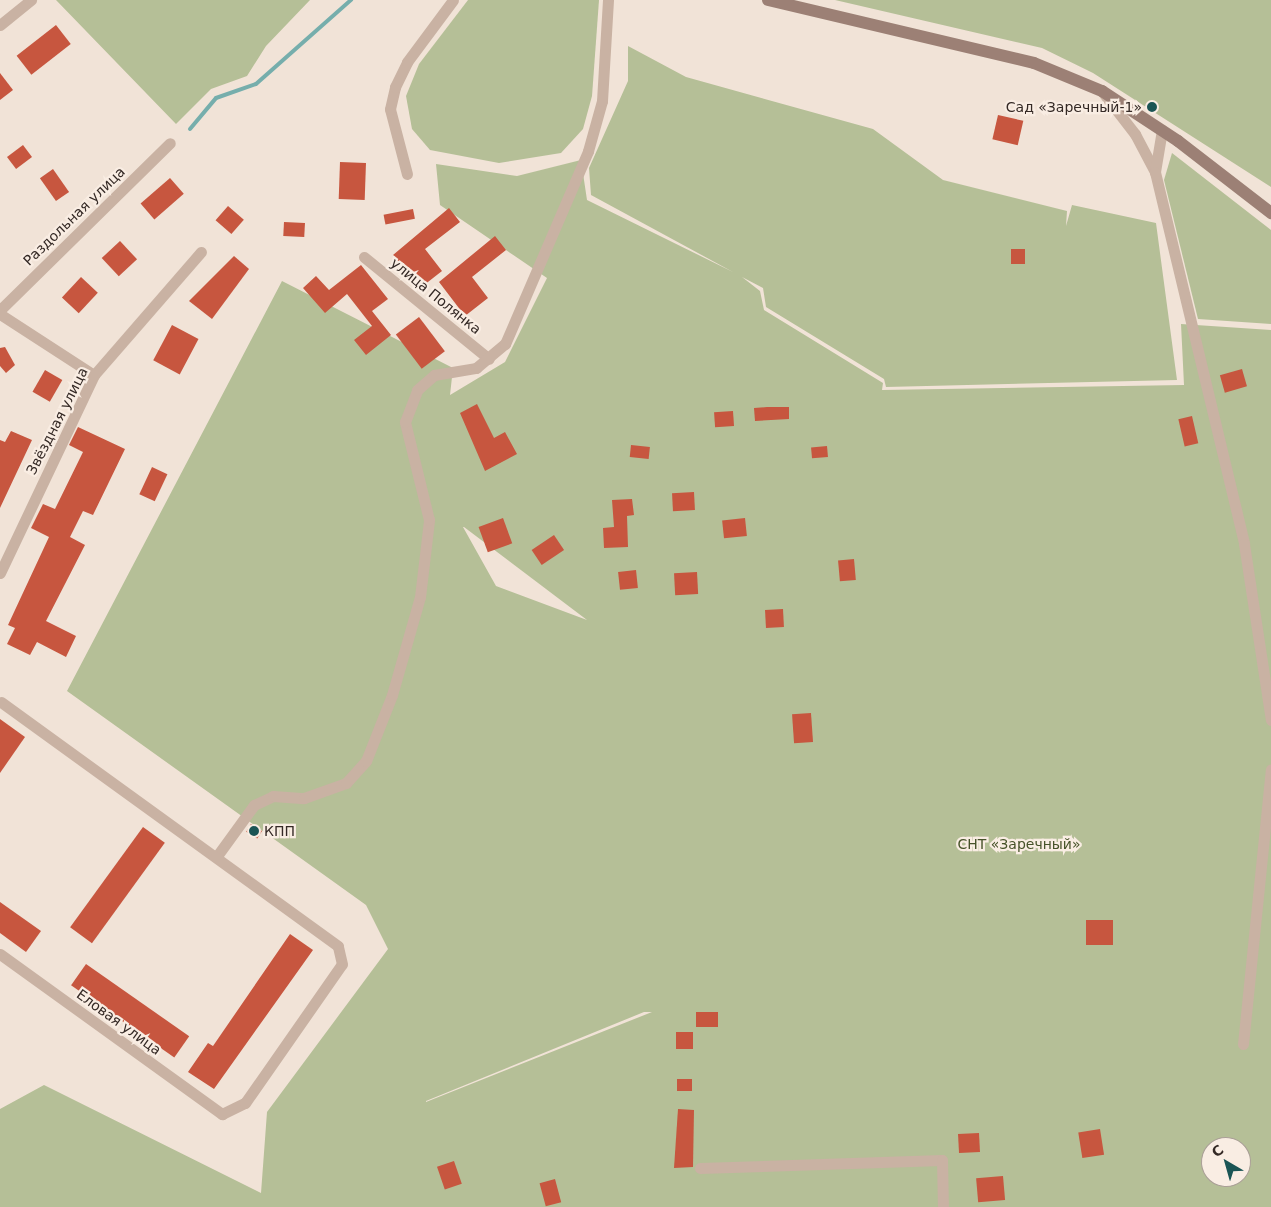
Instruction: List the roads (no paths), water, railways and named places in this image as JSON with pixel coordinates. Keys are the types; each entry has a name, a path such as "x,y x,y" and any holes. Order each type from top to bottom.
{"street":[{"path":"0,25 31,0"},
{"path":"407,174 390,109 395,87 407,62 453,0"},
{"path":"1,702 216,856 254,805 273,796 304,798 346,782 366,761 392,695 420,597 429,520 405,422 417,390 434,375 476,368 505,344 588,151 602,101 608,0"},
{"path":"768,0 1034,62 1102,91 1162,130 1271,213"},
{"path":"1102,91 1135,134 1155,172 1244,544 1271,720"},
{"path":"1155,172 1162,130"},
{"name":"Раздольная улица","path":"0,310 170,143"},
{"name":"Звёздная улица","path":"0,573 94,376 202,252"},
{"name":"улица Полянка","path":"364,257 489,359"},
{"path":"0,314 94,376"},
{"path":"1243,1044 1271,769"},
{"name":"Еловая улица","path":"0,954 222,1114 245,1103 342,964 338,946 216,856"},
{"path":"700,1168 942,1160 943,1207"}],"waterway":[{"path":"190,129 216,98 256,84 351,0"}],"place":[{"name":"Сад «Заречный-1»","path":"1152,107"},
{"name":"КПП","path":"254,831"}],"park label":[{"name":"СНТ «Заречный»","path":"1019,844"}]}
